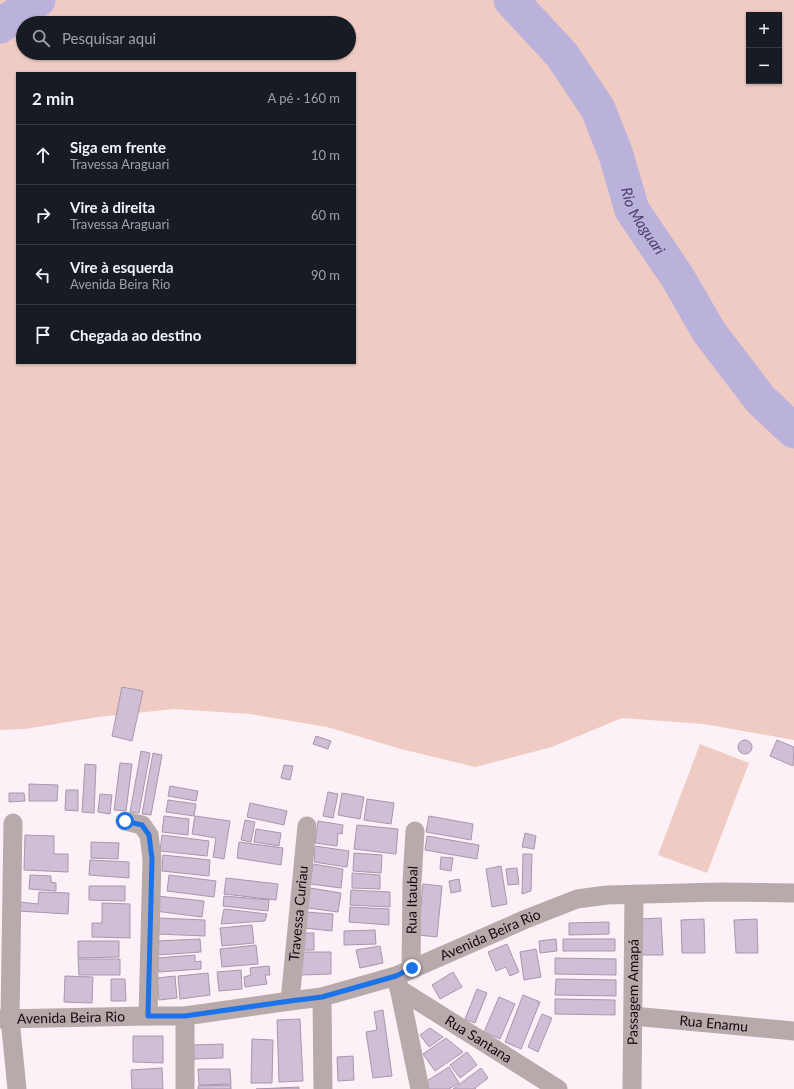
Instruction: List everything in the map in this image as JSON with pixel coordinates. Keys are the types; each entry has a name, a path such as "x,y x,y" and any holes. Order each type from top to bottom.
{"street":[{"path":"125,821 142,825 149,835 152,859 148,1016"},
{"path":"13,823 5,1019 17,1089"},
{"name":"Travessa Curiau","path":"290,1001 307,826"},
{"name":"Rua Itaubal","path":"415,831 412,882 402,978 420,1089"},
{"name":"Avenida Beira Rio","path":"5,1019 185,1016 322,997 402,978 577,899 607,895 634,894 721,892 794,893"},
{"name":"Passagem Amapá","path":"632,1089 634,894"},
{"name":"Rua Santana","path":"402,978 558,1089"},
{"path":"322,997 323,1089"},
{"path":"185,1016 185,1089"},
{"name":"Rua Enamu","path":"633,1016 794,1031"}],"shaded area":[{"path":"0,0 794,0 794,740 704,724 622,718 552,747 475,767 401,749 327,727 250,714 174,709 98,717 25,729 0,730"},
{"path":"700,744 749,763 707,873 658,855"}],"building":[{"path":"122,687 143,691 132,741 112,736"},
{"path":"316,736 331,741 328,749 313,744"},
{"path":"742,740 748,740 752,744 752,750 748,754 742,754 738,750 738,744"},
{"path":"777,740 794,747 793,766 770,756"},
{"path":"141,751 150,753 139,813 130,812"},
{"path":"153,753 162,755 151,815 142,814"},
{"path":"120,763 132,764 126,811 114,810"},
{"path":"85,764 96,765 94,813 82,812"},
{"path":"284,765 293,766 290,780 281,778"},
{"path":"29,784 58,785 57,801 29,801"},
{"path":"170,786 198,791 196,801 168,796"},
{"path":"66,790 78,790 78,811 65,810"},
{"path":"328,792 338,794 333,818 323,816"},
{"path":"9,793 24,793 25,801 9,802"},
{"path":"342,793 364,797 360,819 338,815"},
{"path":"100,794 112,795 110,814 98,812"},
{"path":"367,799 394,803 391,824 364,820"},
{"path":"168,800 196,804 194,816 166,812"},
{"path":"250,803 287,811 284,825 247,817"},
{"path":"164,816 189,819 188,835 162,832"},
{"path":"195,816 230,821 224,859 213,857 216,838 192,834"},
{"path":"429,816 473,824 471,840 426,832"},
{"path":"245,820 255,822 251,842 241,840"},
{"path":"318,821 343,825 342,834 338,833 337,846 315,843"},
{"path":"357,825 398,829 396,854 354,849"},
{"path":"256,829 281,833 279,846 254,842"},
{"path":"525,833 536,836 534,849 522,847"},
{"path":"25,835 54,836 54,854 68,854 68,872 24,870"},
{"path":"162,835 209,841 207,856 160,851"},
{"path":"427,836 479,845 477,859 425,850"},
{"path":"91,842 119,843 118,859 91,858"},
{"path":"239,842 283,848 281,865 237,858"},
{"path":"315,846 349,851 347,867 314,862"},
{"path":"354,853 382,855 381,873 353,871"},
{"path":"523,854 532,854 531,891 522,894"},
{"path":"163,855 210,860 209,876 162,871"},
{"path":"441,857 453,858 451,871 440,869"},
{"path":"90,860 129,862 129,878 89,875"},
{"path":"313,864 343,869 341,888 310,884"},
{"path":"501,866 507,904 492,907 486,869"},
{"path":"517,868 519,884 508,885 506,869"},
{"path":"352,873 380,875 380,889 352,888"},
{"path":"30,875 51,876 51,882 56,883 56,891 29,889"},
{"path":"169,875 216,881 214,897 167,891"},
{"path":"226,878 278,884 276,900 224,894"},
{"path":"459,879 461,891 451,893 449,881"},
{"path":"423,884 442,886 437,937 418,935"},
{"path":"89,886 125,886 125,901 89,900"},
{"path":"310,888 341,893 338,912 308,908"},
{"path":"351,890 390,892 390,907 350,905"},
{"path":"39,892 69,893 68,914 18,911 19,902 38,904"},
{"path":"157,896 204,901 202,917 155,911"},
{"path":"224,896 269,900 268,911 223,906"},
{"path":"102,903 130,904 130,938 92,937 92,923 102,923"},
{"path":"350,907 389,909 389,925 349,922"},
{"path":"224,909 267,914 265,921 221,924"},
{"path":"305,912 333,914 332,931 304,928"},
{"path":"158,918 205,920 205,936 157,934"},
{"path":"661,918 663,955 641,955 639,919"},
{"path":"704,919 705,953 682,953 681,920"},
{"path":"757,919 758,953 736,953 734,920"},
{"path":"609,922 609,934 569,935 569,923"},
{"path":"252,925 254,943 222,946 220,928"},
{"path":"375,930 376,944 344,945 344,931"},
{"path":"303,933 314,933 314,950 302,950"},
{"path":"200,939 201,952 157,955 157,941"},
{"path":"556,939 557,951 540,953 539,941"},
{"path":"563,939 615,939 615,951 563,951"},
{"path":"78,941 119,941 119,957 78,958"},
{"path":"507,944 519,972 510,976 506,967 496,971 488,952"},
{"path":"256,945 258,964 222,967 220,949"},
{"path":"380,946 383,963 360,968 356,950"},
{"path":"536,949 541,977 524,980 520,952"},
{"path":"300,952 331,952 331,974 301,975"},
{"path":"195,955 195,962 201,961 201,969 159,972 157,958"},
{"path":"555,958 616,959 616,975 555,974"},
{"path":"78,959 120,959 120,975 79,975"},
{"path":"269,966 270,975 265,975 267,984 245,987 244,977 251,975 250,968"},
{"path":"241,970 242,989 219,991 217,972"},
{"path":"453,972 462,987 440,999 432,985"},
{"path":"208,973 210,995 180,999 178,976"},
{"path":"65,976 93,977 92,1003 64,1002"},
{"path":"175,976 177,998 159,1000 157,978"},
{"path":"111,979 125,979 126,1001 111,1001"},
{"path":"556,979 616,980 616,996 555,995"},
{"path":"477,989 487,993 475,1023 465,1019"},
{"path":"523,995 540,1002 521,1049 505,1042"},
{"path":"499,997 515,1004 500,1039 484,1032"},
{"path":"555,999 615,1000 615,1015 555,1014"},
{"path":"383,1010 392,1076 373,1078 366,1032 377,1030 374,1012"},
{"path":"542,1014 552,1018 538,1052 528,1047"},
{"path":"300,1019 303,1081 279,1082 277,1020"},
{"path":"430,1028 443,1037 429,1047 420,1035"},
{"path":"133,1036 163,1036 163,1063 133,1062"},
{"path":"446,1038 463,1052 435,1071 423,1054"},
{"path":"252,1039 273,1040 272,1083 251,1083"},
{"path":"223,1044 223,1058 194,1059 193,1045"},
{"path":"467,1052 477,1065 460,1078 450,1065"},
{"path":"353,1056 354,1080 338,1081 337,1057"},
{"path":"449,1067 459,1083 449,1089 425,1089 422,1084"},
{"path":"162,1068 163,1089 132,1089 131,1070"},
{"path":"481,1068 488,1078 475,1088 476,1089 453,1089"},
{"path":"198,1069 230,1069 231,1084 199,1085"},
{"path":"231,1085 231,1089 198,1089 198,1086"},
{"path":"299,1087 299,1089 256,1089"}],"waterway":[{"name":"Rio Maguari","path":"0,26 38,0"},
{"name":"Rio Maguari","path":"511,0 562,55 598,109 616,155 632,210 678,278 709,332 760,399 794,431"}],"route":[{"path":"125,821 142,825 149,835 152,859 148,1016 185,1016 322,997 396,976 412,968"}]}
